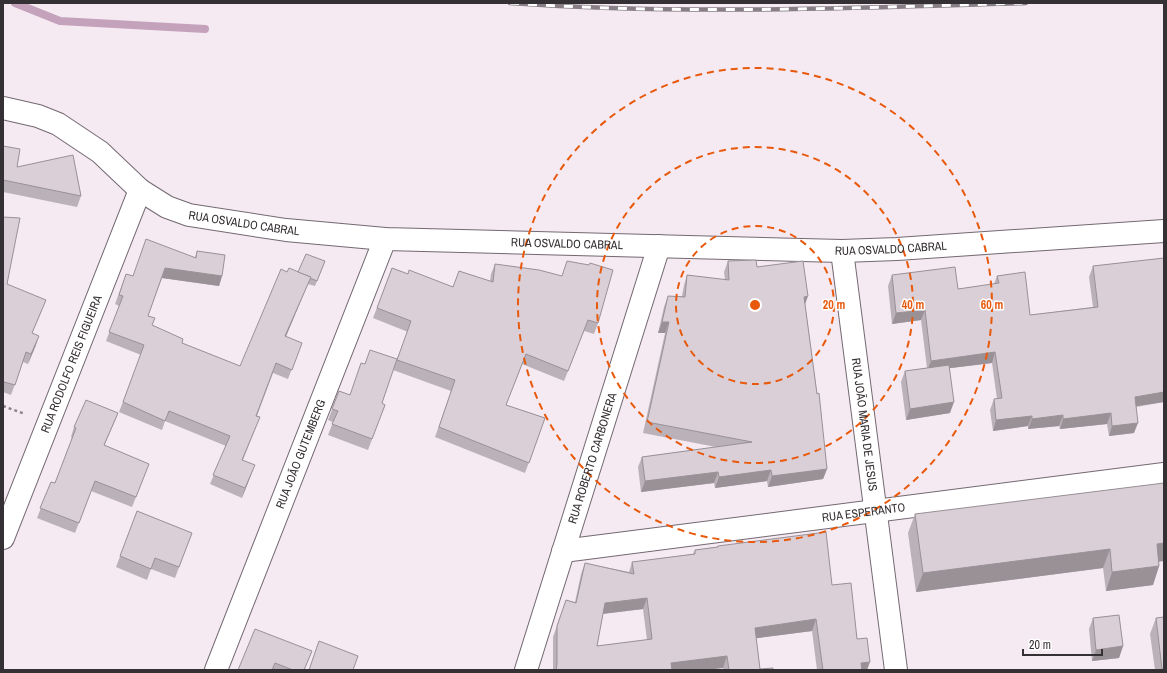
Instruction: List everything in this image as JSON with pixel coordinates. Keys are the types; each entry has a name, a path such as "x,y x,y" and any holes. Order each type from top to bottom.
{"street":[{"name":"RUA OSVALDO CABRAL","path":"3,108 38,116 58,124 100,152 140,190 167,207 189,215 286,230 385,239 842,251 944,246 1164,231"},
{"name":"RUA RODOLFO REIS FIGUEIRA","path":"3,538 140,190"},
{"name":"RUA JOÃO GUTEMBERG","path":"216,670 385,239"},
{"name":"RUA ROBERTO CARBONERA","path":"526,670 659,246"},
{"name":"RUA JOÃO MARIA DE JESUS","path":"842,251 896,670"},
{"name":"RUA ESPERANTO","path":"563,551 1164,474"}],"building":[{"path":"3,146 20,149 17,167 73,155 81,196 3,180"},
{"path":"3,217 20,218 7,284 46,300 32,333 39,336 31,354 26,352 15,385 4,382 3,385"},
{"path":"146,239 196,258 197,251 225,255 222,276 165,268 148,316 155,318 152,325 183,339 182,343 240,366 281,269 287,272 289,268 311,277 285,336 302,343 292,370 276,363 256,416 260,417 242,460 255,465 245,488 213,475 230,436 169,411 165,421 123,402 144,345 109,332 123,296 119,295 126,274 133,276"},
{"path":"306,254 325,261 317,281 298,272"},
{"path":"1164,258 1164,392 1135,397 1138,423 1112,426 1111,413 1063,419 1063,415 1032,419 1032,416 996,420 994,399 1002,398 995,352 931,361 925,310 896,313 892,275 955,267 958,289 999,283 997,276 1025,272 1030,315 1098,307 1093,266"},
{"path":"756,260 757,267 803,261 808,296 804,297 817,394 819,393 827,469 772,476 771,470 719,477 718,472 645,481 642,457 752,442 647,422 669,322 662,322 668,296 685,297 687,275 729,280 728,261"},
{"path":"567,261 589,265 590,263 613,270 598,323 588,320 568,371 526,354 506,405 545,418 529,463 439,427 455,380 397,360 411,321 377,308 392,268 408,274 409,270 453,287 459,271 493,282 495,264 539,270 562,276"},
{"path":"370,350 397,359 382,403 385,405 372,439 332,424 338,411 332,409 339,391 350,395 361,363 365,364"},
{"path":"949,365 954,402 910,409 905,371"},
{"path":"86,400 118,413 104,445 149,464 136,497 95,481 79,523 40,508 51,482 55,483 76,428 74,427"},
{"path":"1164,483 1164,543 1157,544 1159,566 1112,572 1110,549 923,573 915,514"},
{"path":"137,511 192,533 179,567 155,558 151,569 120,556"},
{"path":"826,532 832,585 851,583 857,639 867,638 870,662 861,663 862,670 823,670 816,619 755,628 760,669 773,668 773,670 729,670 727,656 671,663 672,670 556,670 557,626 566,600 576,603 585,563 634,574 632,562 695,554 695,550","holes":["647,598 652,639 597,646 605,603"]},
{"path":"1119,615 1123,646 1096,650 1093,618"},
{"path":"1164,617 1164,669 1162,669 1156,618"},
{"path":"255,629 312,651 304,670 293,670 275,663 272,670 238,670"},
{"path":"319,641 358,656 353,670 309,670"}],"waterway":[{"path":"15,3 60,21 205,29"}],"railway":[{"path":"510,3 574,7 704,10 1026,3"}]}
